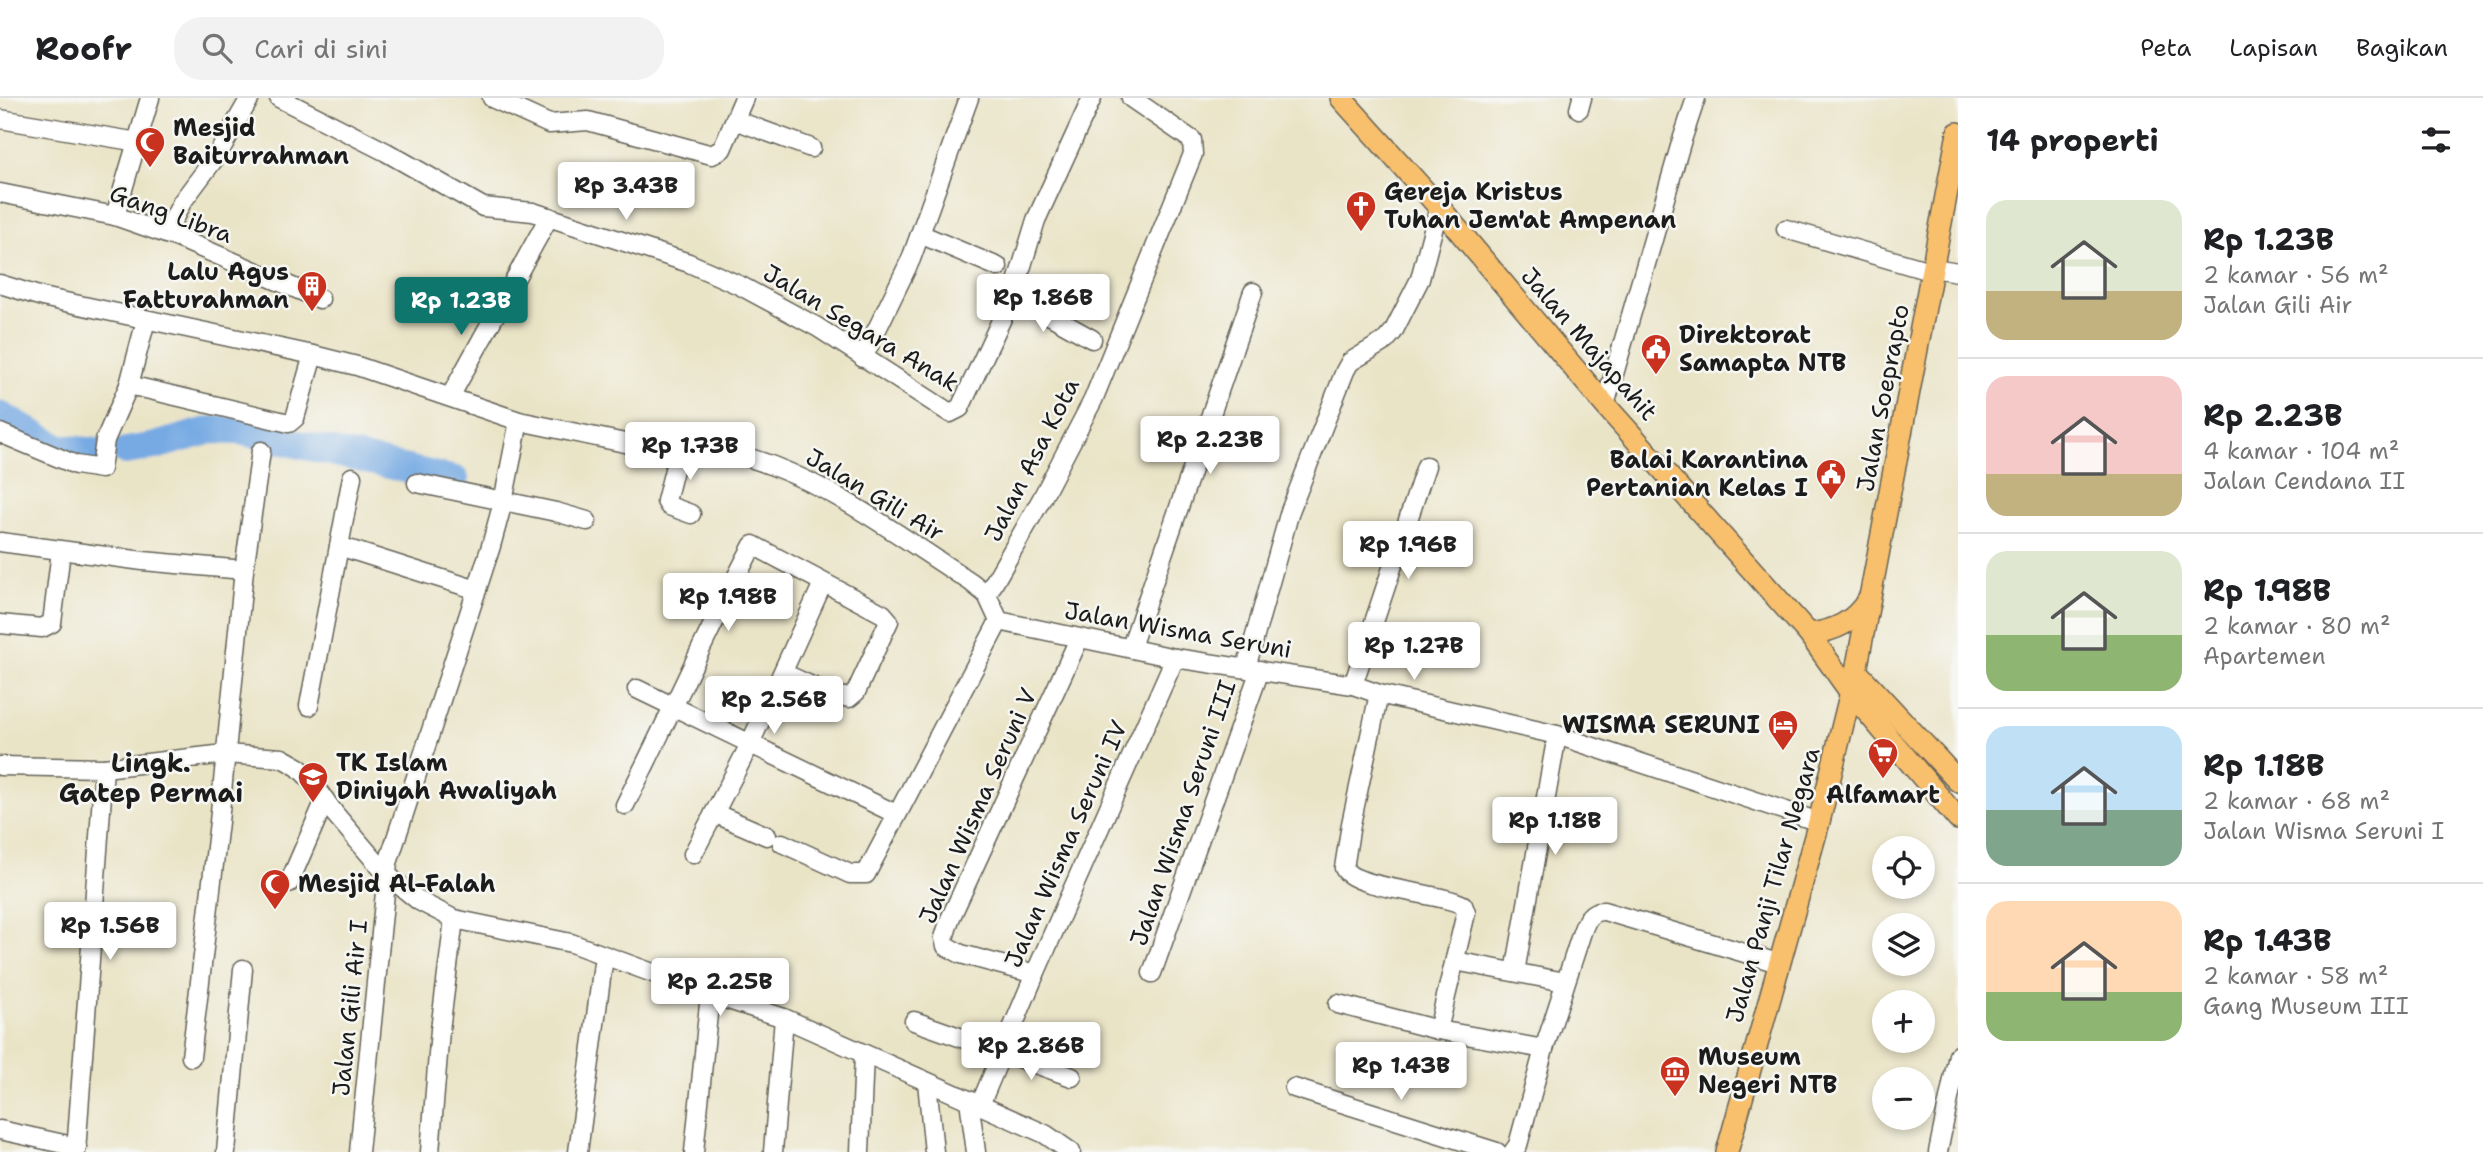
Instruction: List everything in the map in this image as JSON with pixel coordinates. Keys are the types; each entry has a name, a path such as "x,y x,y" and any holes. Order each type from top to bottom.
{"main road":[{"name":"Jalan Majapahit","path":"1341,98 1439,207 1605,405 1809,634 1851,693 1958,819"},
{"name":"Jalan Soeprapto","path":"1856,671 1958,133"},
{"path":"1809,634 1829,631 1848,622 1863,608 1873,590"},
{"path":"1856,671 1958,781"},
{"name":"Jalan Panji Tilar Negara","path":"1727,1152 1819,822 1856,671"}],"street":[{"path":"115,216 150,98"},
{"path":"166,234 182,202 218,154 250,98"},
{"name":"Jalan Segara Anak","path":"279,98 386,152 483,207 524,209 689,263 731,282 817,327 947,411 954,412 960,408 1013,295"},
{"path":"492,98 543,123 588,121 712,155 718,153 744,98"},
{"path":"863,358 911,259 970,98"},
{"path":"1092,98 1036,220 1013,295 1092,339"},
{"name":"Jalan Asa Kota","path":"987,595 1093,400 1193,154 1192,140 1131,98"},
{"path":"1605,405 1696,98"},
{"path":"0,119 138,142"},
{"path":"735,120 811,148"},
{"name":"Gang Libra","path":"0,193 115,216 166,234 320,299"},
{"name":"Jalan Wisma Seruni III","path":"1152,973 1253,669 1290,511 1350,362 1385,341 1420,279 1439,207"},
{"path":"450,397 549,217"},
{"path":"1786,229 1933,270 1958,272"},
{"path":"920,234 998,267"},
{"name":"Jalan Gili Air","path":"0,284 42,297 242,338 357,366 519,421 678,454 687,447 703,446 761,459 824,488 987,595"},
{"path":"1131,647 1253,292"},
{"path":"0,433 76,465 101,468 105,440 129,385 146,320"},
{"path":"129,385 289,423 295,418 313,355"},
{"name":"Jalan Gili Air I","path":"359,1152 387,875 394,843 477,590 503,502 519,421"},
{"path":"191,1057 244,570 261,451"},
{"path":"678,454 666,501 669,506 691,514"},
{"path":"1353,685 1426,466"},
{"path":"309,706 352,477"},
{"path":"417,483 587,521"},
{"path":"0,542 143,561 244,570"},
{"path":"625,805 674,708 711,623 753,545 888,618 888,625 856,692 849,698 830,694 783,673"},
{"path":"339,546 477,590"},
{"path":"0,624 42,628 52,623 61,551"},
{"path":"693,853 749,746 823,583"},
{"path":"714,813 850,874 864,875 870,870 896,814 999,621 987,595"},
{"name":"Jalan Wisma Seruni","path":"999,621 1175,658 1353,685 1379,694 1557,735 1819,822"},
{"name":"Jalan Wisma Seruni V","path":"1035,974 961,954 946,946 944,938 950,919 1079,639"},
{"name":"Jalan Wisma Seruni IV","path":"975,1103 1003,1051 1175,658"},
{"path":"636,690 896,814"},
{"path":"1379,694 1343,868 1350,876 1374,884 1463,905 1466,913 1438,1030"},
{"path":"1515,972 1557,735"},
{"path":"0,766 104,768 225,754 273,756 291,762 308,777 387,875 419,901 454,919 571,943 710,995 783,1018 1045,1134 1071,1152"},
{"path":"0,1130 77,1149 104,768"},
{"path":"289,883 325,800"},
{"path":"1513,1152 1518,1145 1544,1049 1587,918 1597,910 1778,963"},
{"path":"430,1152 440,1030 454,919"},
{"path":"578,1152 604,956"},
{"path":"1455,961 1565,982"},
{"path":"226,1152 243,969"},
{"path":"694,1152 710,995"},
{"path":"1338,1004 1438,1030 1544,1049"},
{"path":"773,1152 783,1018"},
{"path":"914,1021 1072,1077"},
{"path":"860,1152 864,1054"},
{"path":"1938,1152 1958,1055"},
{"path":"927,1082 934,1152"},
{"path":"1294,1088 1497,1152"},
{"path":"975,1103 976,1152"}],"waterway":[{"path":"0,415 59,448 95,452"},
{"path":"126,451 155,446 211,430 240,431 455,480"}],"place":[{"name":"Mesjid Baiturrahman","path":"150,169"},
{"name":"Gereja Kristus Tuhan Jem'at Ampenan","path":"1361,233"},
{"name":"Lalu Agus Fatturahman","path":"312,313"},
{"name":"Direktorat Samapta NTB","path":"1656,376"},
{"name":"Balai Karantina Pertanian Kelas I","path":"1831,501"},
{"name":"WISMA SERUNI","path":"1783,752"},
{"name":"Alfamart","path":"1883,780"},
{"name":"TK Islam Diniyah Awaliyah","path":"313,804"},
{"name":"Mesjid Al-Falah","path":"275,911"},
{"name":"Museum Negeri NTB","path":"1675,1098"}],"district":[{"name":"Lingk. Gatep Permai","path":"151,778"}]}
